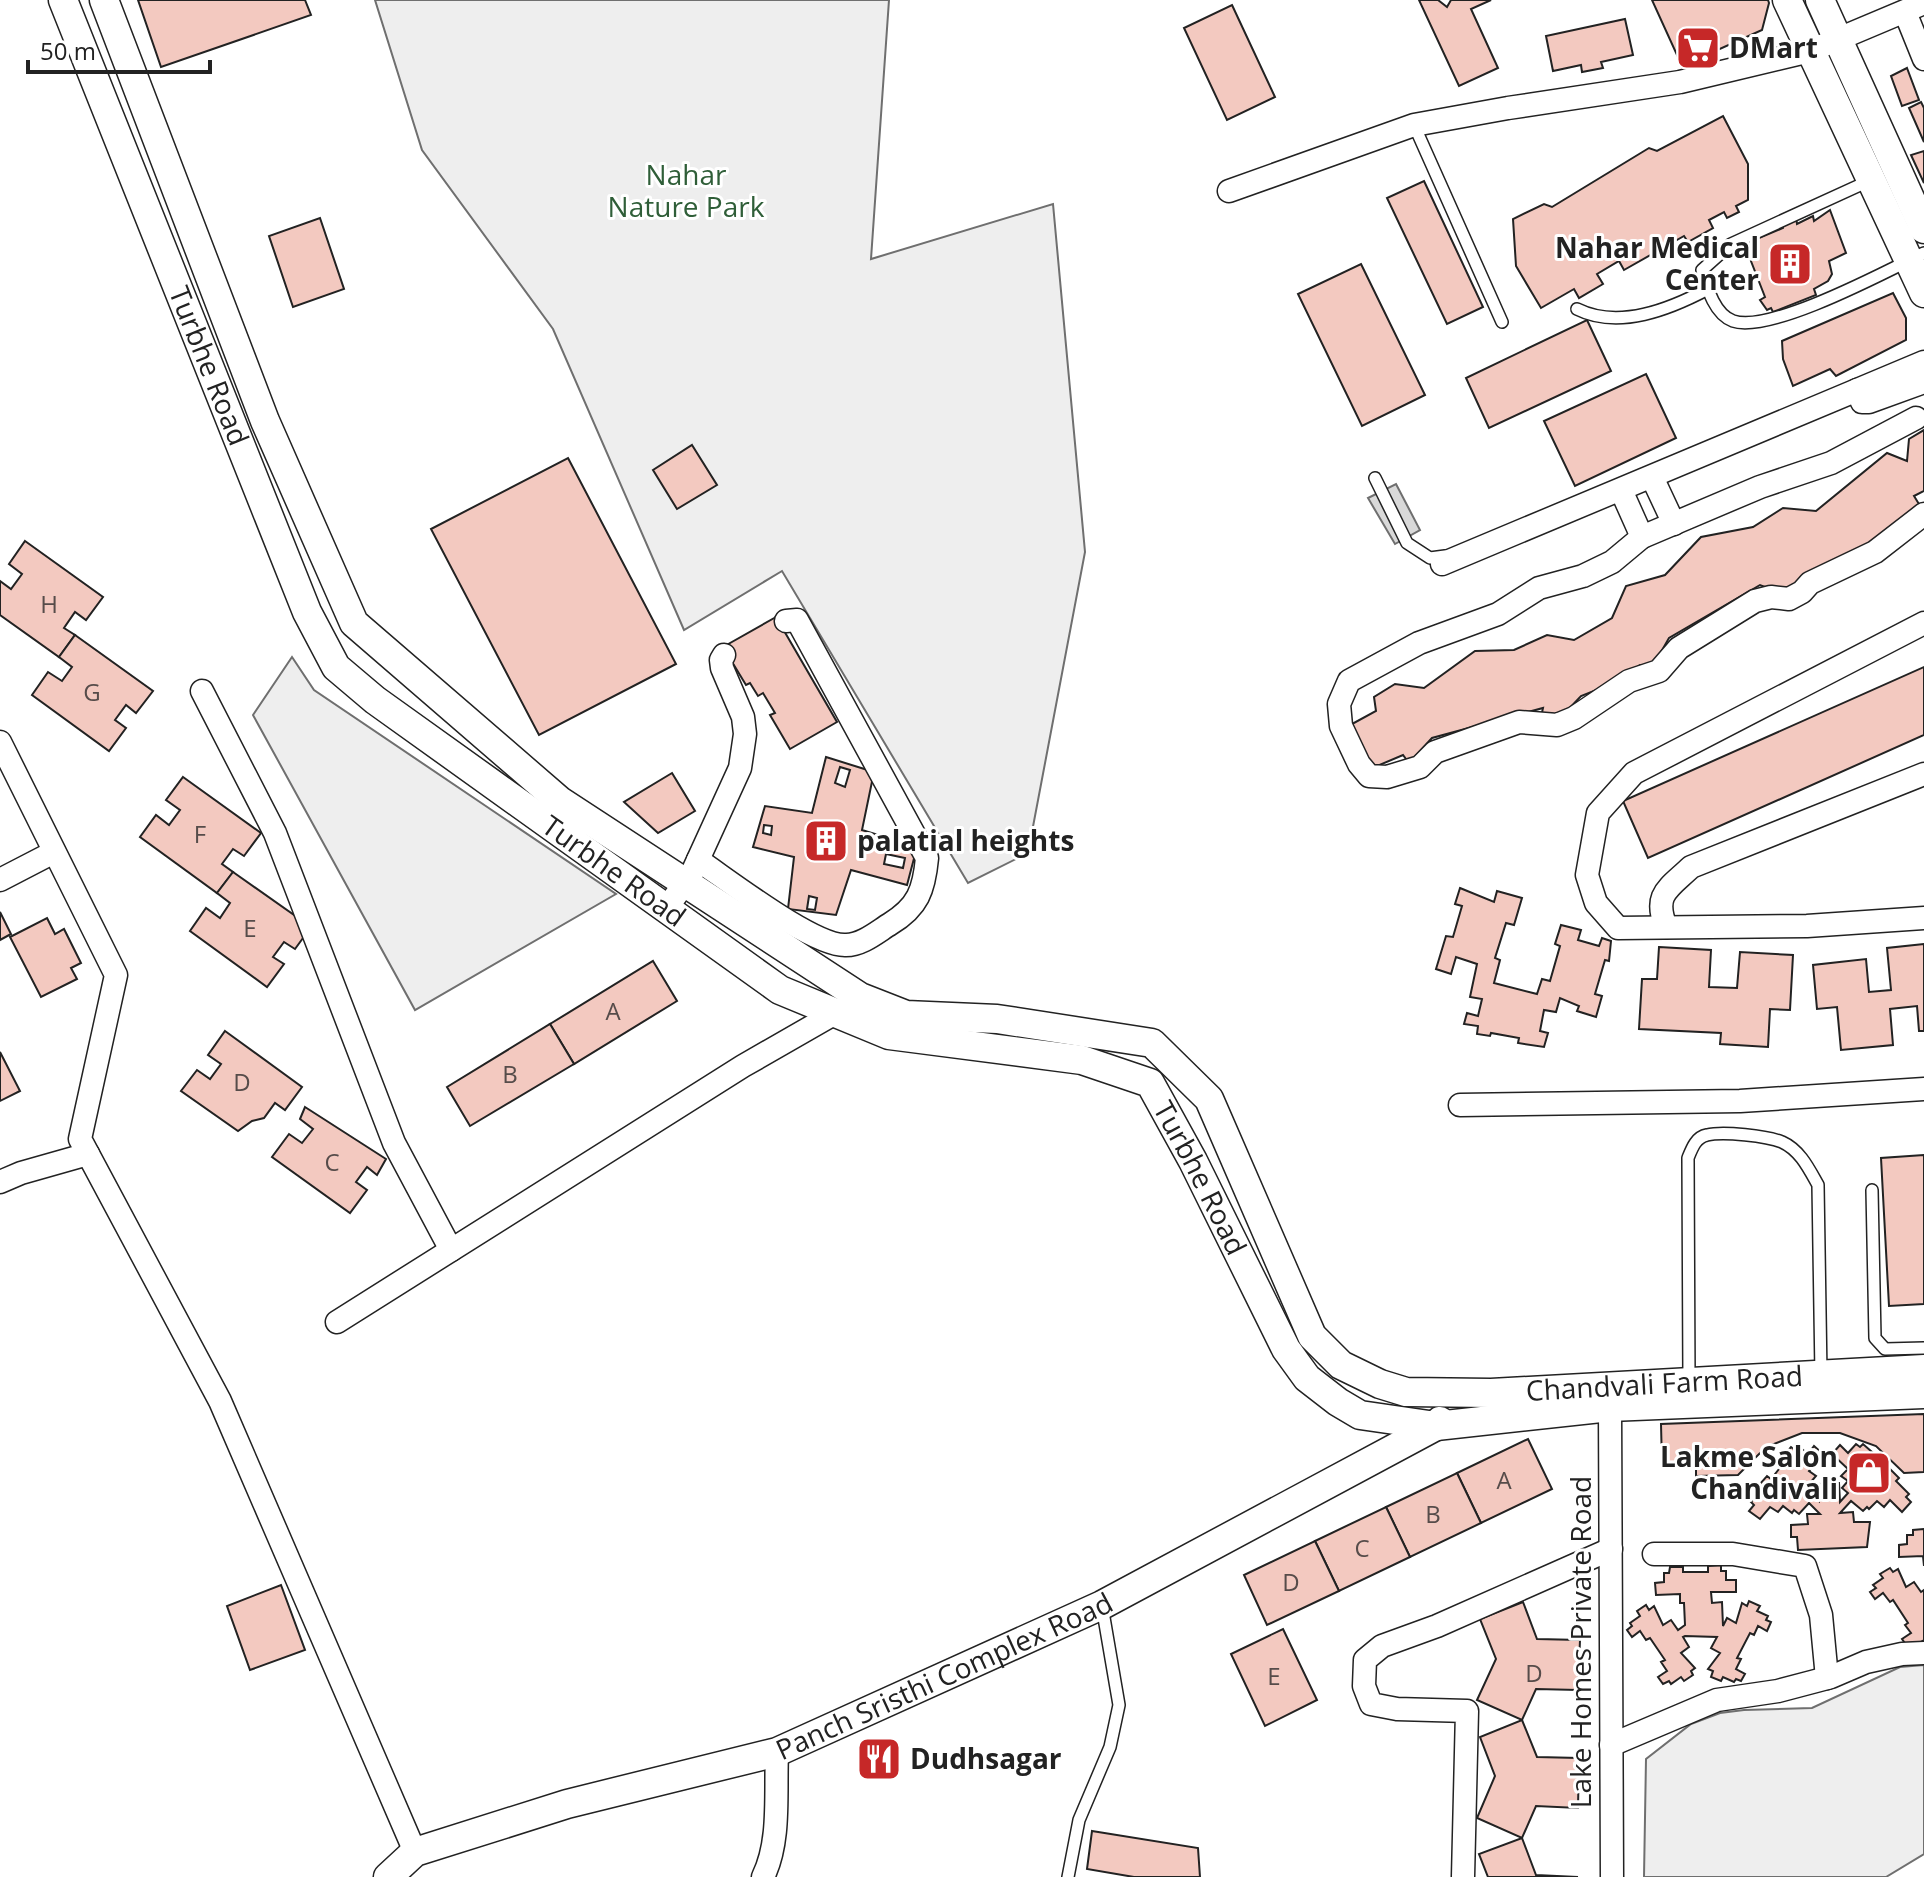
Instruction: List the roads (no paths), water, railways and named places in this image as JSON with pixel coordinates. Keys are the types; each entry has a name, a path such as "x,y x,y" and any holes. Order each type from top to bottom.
{"street":[{"name":"Turbhe Road","path":"63,0 307,612 336,667 375,700 554,813 666,909 780,990 849,1005 889,1035 1082,1060 1150,1083 1286,1349 1307,1378 1360,1415 1436,1426"},
{"path":"104,0 265,421 354,623 554,813 690,872 817,939 846,945 866,940 908,913 921,890 927,858 797,620 786,621"},
{"path":"1787,0 1871,180 1916,257 1924,293"},
{"path":"1820,0 1924,229"},
{"path":"1229,191 1414,125 1680,82 1810,51 1914,8 1922,45"},
{"path":"1442,564 1924,362"},
{"path":"1857,390 1862,402 1869,402 1924,382"},
{"path":"1916,418 1831,463 1760,487 1642,537 1602,567 1583,576 1539,588 1498,614 1419,643 1349,681 1339,704 1341,726 1359,764 1369,776 1387,777 1420,767 1435,752 1519,722 1557,725 1574,718 1629,681 1659,671 1679,648 1755,601 1771,597 1789,599 1810,583 1875,552 1924,514"},
{"path":"1652,477 1674,524"},
{"path":"1621,490 1642,537"},
{"path":"1924,623 1634,773 1598,813 1587,875 1596,903 1618,928 1807,926 1924,918"},
{"path":"336,667 367,635"},
{"path":"666,909 690,872 740,768 744,746 743,717 722,668 724,655"},
{"path":"202,691 275,833 394,1143 451,1250"},
{"path":"0,742 116,975 80,1139 220,1401 415,1852"},
{"path":"1666,927 1659,910 1663,894 1691,867 1924,774"},
{"path":"0,880 54,852"},
{"path":"337,1322 743,1066 849,1005 690,872"},
{"name":"Chandvali Farm Road","path":"849,1005 906,1015 997,1019 1152,1043 1209,1099 1312,1336 1341,1365 1380,1384 1406,1392 1689,1393 1822,1387 1912,1376"},
{"path":"1166,1112 1196,1087"},
{"path":"1460,1105 1740,1101 1924,1089"},
{"path":"0,1182 88,1154"},
{"name":"Panch Sristhi Complex Road","path":"388,1877 415,1852 567,1804 777,1752 1102,1605 1436,1426 1462,1392"},
{"name":"Chandvali Farm Road","path":"1436,1426 1610,1407 1689,1393"},
{"name":"Lake Homes Private Road","path":"1610,1407 1612,1877"},
{"path":"1463,1877 1467,1711 1397,1709 1371,1704 1364,1686 1365,1660 1382,1646 1437,1626 1611,1549"},
{"path":"1654,1554 1733,1554 1805,1566 1821,1615 1827,1678"},
{"path":"1611,1745 1717,1700 1778,1691 1827,1678 1866,1662 1924,1653"},
{"path":"763,1877 770,1863 775,1821 777,1752"}],"lane":[{"path":"1414,125 1502,322"},
{"path":"1871,180 1731,244 1702,270 1719,311 1734,321 1755,322 1782,317 1916,257"},
{"path":"1577,309 1588,315 1619,319 1659,310 1708,289"},
{"path":"1375,478 1407,543 1430,558 1450,555 1924,353"},
{"path":"1689,1393 1688,1158 1694,1143 1705,1135 1753,1136 1783,1143 1804,1160 1818,1185 1822,1387"},
{"path":"1872,1190 1875,1338 1912,1376 1924,1348"},
{"path":"1068,1877 1079,1820 1110,1747 1119,1705 1102,1605"}],"place":[{"name":"DMart","path":"1698,48"},
{"name":"Nahar Medical Center","path":"1790,264"},
{"name":"palatial heights","path":"826,841"},
{"name":"Lakme Salon Chandivali","path":"1869,1473"},
{"name":"Dudhsagar","path":"879,1759"}],"park label":[{"name":"Nahar Nature Park","path":"686,191"}]}
